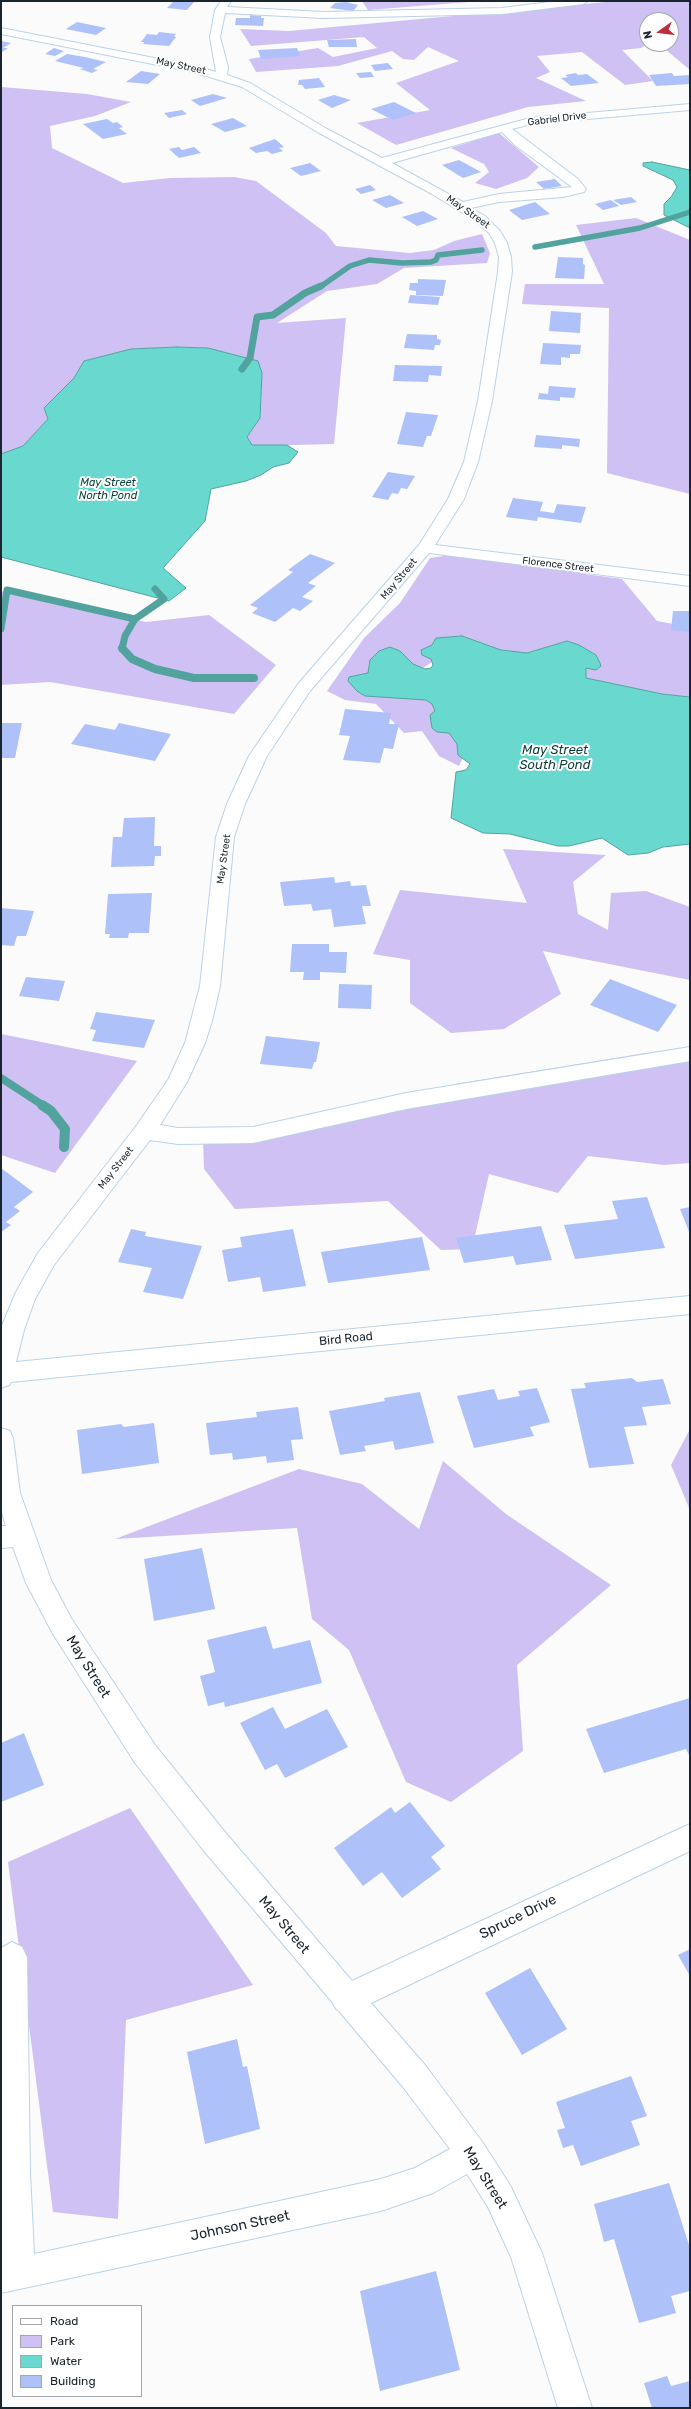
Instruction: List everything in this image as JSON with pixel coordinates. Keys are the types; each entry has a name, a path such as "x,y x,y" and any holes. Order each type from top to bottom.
{"street":[{"path":"221,76 222,67 215,37 223,6 324,15 502,11 583,1"},
{"name":"May Street","path":"1,31 221,76 246,85 328,134 462,206 494,231 502,243 505,257 505,272 492,345 485,401 471,462 456,499 425,548 304,688 258,756 236,804 225,837 216,939 210,986 202,1022 177,1082 145,1131 46,1259 21,1304 12,1330 1,1378"},
{"name":"Gabriel Drive","path":"380,162 530,121 690,107"},
{"path":"462,206 499,198 563,193 580,189 574,182 520,143 504,128"},
{"name":"Florence Street","path":"425,548 690,581"},
{"path":"145,1131 178,1136 252,1135 406,1101 690,1054"},
{"name":"Bird Road","path":"1,1373 690,1305"},
{"name":"May Street","path":"1,1438 8,1493 11,1536 62,1626 145,1754 214,1841 346,1999 414,2076 472,2154 499,2196 526,2253 575,2408"},
{"name":"Spruce Drive","path":"346,1999 690,1837"},
{"path":"10,2275 14,2165 12,1957"},
{"name":"Johnson Street","path":"10,2275 380,2195 422,2182 472,2154"}],"green space":[{"path":"362,1 459,1 469,2 368,10"},
{"path":"617,1 690,1 690,70 669,52 679,52 679,12 639,12 639,48 622,50 653,81 625,85 582,52 537,56 550,72 536,78 586,101 528,107 396,145 357,123 430,110 396,83 459,61 428,47 414,60 403,59 392,51 338,66 256,72 249,59 318,48 333,57 377,48 364,37 251,46 240,29 289,31"},
{"path":"1,87 87,94 131,102 95,116 50,126 52,148 123,183 170,178 234,177 256,181 326,233 336,246 410,253 434,250 454,241 482,234 490,253 487,263 404,268 377,284 327,291 277,323 346,318 334,444 252,446 247,437 260,418 262,373 208,348 177,347 131,349 84,361 74,378 44,408 48,419 23,446 1,454"},
{"path":"499,133 539,167 527,178 496,189 475,183 489,172 484,164 451,148"},
{"path":"636,218 690,240 690,494 607,473 609,308 522,304 525,284 604,284 576,225"},
{"path":"479,551 585,574 622,579 657,621 690,627 690,697 662,694 585,678 586,668 601,666 600,663 596,655 579,645 567,641 527,653 501,650 462,636 453,649 410,676 446,689 465,753 459,766 439,756 422,731 404,733 376,704 345,700 327,691 364,638 400,603 430,558"},
{"path":"1,591 146,622 209,615 276,665 234,714 50,682 1,685"},
{"path":"503,849 606,855 573,882 578,914 608,930 611,893 646,891 690,907 690,980 543,951 561,994 504,1029 451,1033 410,1003 410,960 373,954 400,890 527,903"},
{"path":"1,1034 137,1061 55,1173 1,1155"},
{"path":"690,1048 690,1163 664,1165 588,1156 558,1193 489,1174 472,1249 441,1250 388,1201 235,1209 204,1169 203,1139 430,1101 455,1084 646,1053"},
{"path":"690,1429 690,1510 671,1465"},
{"path":"443,1461 506,1514 611,1585 517,1665 523,1751 451,1802 406,1782 349,1650 312,1619 297,1528 115,1539 299,1469 362,1484 419,1529"},
{"path":"130,1808 253,1985 126,2020 118,2219 53,2212 8,1862"}],"water":[{"path":"652,162 690,170 690,228 664,215 664,204 671,197 677,187 673,180 643,166 643,163"},
{"name":"May Street North Pond","path":"177,347 208,348 258,361 262,373 260,418 247,437 252,445 287,445 298,452 289,463 273,467 261,475 246,481 211,489 205,521 163,568 186,588 169,601 1,557 1,454 23,446 48,419 44,408 74,378 84,361 131,349"},
{"name":"May Street South Pond","path":"462,636 501,650 527,653 567,641 579,645 596,655 601,666 596,670 586,668 586,678 662,694 690,697 690,844 663,847 648,853 628,855 602,838 569,846 558,846 510,834 483,833 451,818 456,772 466,770 470,764 458,755 457,744 449,733 437,732 432,728 430,715 435,711 432,704 426,700 365,696 357,691 348,681 349,677 368,673 370,660 379,651 390,647 400,651 413,664 425,669 431,668 433,665 431,659 422,655 421,650 432,645 436,638"}],"building":[{"path":"174,1 195,1 187,10 167,8"},
{"path":"346,2 358,5 353,11 330,8 335,3"},
{"path":"250,15 261,16 261,18 264,18 263,26 235,25 236,18 250,18"},
{"path":"77,22 106,28 96,35 66,29"},
{"path":"159,32 176,34 174,36 176,37 169,46 143,44 144,42 141,42 147,34 157,35"},
{"path":"356,39 357,47 329,47 327,40"},
{"path":"1,41 11,43 3,48 8,48 2,52"},
{"path":"54,48 64,51 55,56 45,54"},
{"path":"297,48 300,56 261,59 258,50"},
{"path":"67,54 106,62 93,69 98,70 92,73 80,69 84,68 55,61"},
{"path":"388,63 393,69 375,71 371,65"},
{"path":"141,71 160,74 148,84 126,82"},
{"path":"371,72 374,77 360,78 356,73"},
{"path":"576,73 578,75 587,74 599,83 571,86 561,78 568,77 565,75"},
{"path":"672,73 674,76 690,75 690,84 656,86 649,75"},
{"path":"319,78 325,87 305,89 302,85 298,85 299,80"},
{"path":"213,94 227,98 200,106 191,100"},
{"path":"334,95 351,100 332,108 318,100"},
{"path":"394,102 416,113 393,120 371,109"},
{"path":"182,110 187,114 169,118 164,113"},
{"path":"233,118 247,126 225,132 211,124"},
{"path":"107,119 113,123 117,122 123,127 119,128 127,134 103,139 83,124"},
{"path":"275,139 284,147 279,148 283,151 272,154 267,151 256,153 249,148"},
{"path":"179,147 182,150 194,147 201,153 179,158 169,149"},
{"path":"459,160 481,172 463,178 442,165"},
{"path":"310,163 321,171 301,176 290,168"},
{"path":"555,179 562,186 544,189 536,182"},
{"path":"370,185 376,190 361,194 355,189"},
{"path":"390,195 404,203 386,208 372,200"},
{"path":"631,197 637,202 621,205 613,200"},
{"path":"611,200 619,206 603,210 595,204"},
{"path":"535,202 550,214 522,220 509,210"},
{"path":"423,211 438,219 417,226 402,217"},
{"path":"558,257 583,258 583,264 585,265 584,279 555,278"},
{"path":"418,279 446,280 443,296 416,295 416,291 409,290 410,283 418,283"},
{"path":"410,295 440,297 438,305 408,303"},
{"path":"551,311 581,313 580,333 549,331"},
{"path":"407,334 437,335 437,339 441,340 440,345 435,345 434,350 404,348"},
{"path":"543,343 581,345 580,354 570,354 570,358 561,357 561,365 540,364"},
{"path":"395,365 442,366 441,376 429,375 428,382 393,381"},
{"path":"549,386 576,388 574,398 560,397 560,401 538,399 539,393 548,394"},
{"path":"406,412 438,415 431,436 427,436 423,447 397,444"},
{"path":"536,435 580,439 579,447 562,445 562,449 534,447"},
{"path":"388,472 415,476 407,489 401,488 398,494 392,493 388,500 372,497"},
{"path":"513,498 543,502 540,511 554,513 557,504 586,507 581,523 538,517 537,521 506,517"},
{"path":"310,554 335,563 308,583 316,586 302,597 313,601 300,611 293,608 275,622 252,613 258,608 250,605 293,572 288,570"},
{"path":"673,611 690,611 690,632 671,630"},
{"path":"345,709 391,713 389,724 399,724 393,749 384,748 380,763 343,760 350,736 339,735"},
{"path":"1,723 22,723 15,758 1,758"},
{"path":"119,723 171,734 155,761 71,744 85,724 115,730"},
{"path":"155,817 154,846 161,846 161,856 155,856 154,866 111,867 113,837 122,837 124,818"},
{"path":"334,877 335,883 350,881 351,886 366,885 371,906 362,906 366,924 334,927 331,909 313,911 311,904 284,906 280,882"},
{"path":"152,893 149,933 129,933 128,938 109,938 110,934 105,934 108,894"},
{"path":"1,908 34,911 26,936 17,936 14,946 1,945"},
{"path":"292,944 329,944 329,952 347,952 346,973 320,972 320,980 303,980 304,972 290,972"},
{"path":"26,977 65,981 59,1001 19,996"},
{"path":"610,979 677,1005 658,1032 590,1005"},
{"path":"339,984 372,985 371,1009 338,1008"},
{"path":"96,1012 155,1020 144,1048 92,1041 96,1030 90,1029"},
{"path":"266,1036 320,1042 316,1062 314,1062 312,1069 260,1064"},
{"path":"1,1168 33,1192 14,1207 20,1211 6,1222 11,1225 1,1232"},
{"path":"647,1197 665,1248 575,1259 564,1225 618,1219 612,1201"},
{"path":"690,1207 690,1234 680,1209"},
{"path":"541,1226 552,1260 516,1265 513,1256 464,1263 456,1238"},
{"path":"131,1229 146,1232 145,1236 202,1246 183,1299 143,1292 152,1268 118,1262"},
{"path":"293,1229 306,1286 263,1292 260,1277 228,1282 222,1250 242,1247 240,1237"},
{"path":"422,1237 430,1270 328,1283 321,1252"},
{"path":"632,1378 637,1382 663,1379 671,1404 642,1407 647,1425 624,1427 634,1464 589,1468 571,1389 586,1388 584,1383"},
{"path":"537,1388 550,1422 530,1427 534,1436 474,1448 457,1396 494,1389 498,1400 520,1396 518,1391"},
{"path":"420,1392 434,1443 395,1450 393,1441 364,1446 366,1451 340,1455 329,1411 385,1401 384,1398"},
{"path":"298,1407 303,1439 291,1440 294,1460 267,1463 266,1456 233,1460 232,1453 210,1455 206,1423 257,1417 256,1412"},
{"path":"154,1423 159,1463 82,1474 77,1430 121,1424 124,1427"},
{"path":"202,1548 215,1609 154,1621 144,1559"},
{"path":"266,1626 273,1649 310,1640 322,1683 225,1707 224,1702 208,1706 200,1676 215,1672 207,1640"},
{"path":"690,1698 690,1757 686,1749 604,1773 586,1729"},
{"path":"273,1707 285,1729 327,1709 348,1747 285,1778 277,1764 265,1770 240,1723"},
{"path":"24,1733 44,1785 1,1802 1,1743"},
{"path":"410,1802 445,1846 431,1857 441,1869 402,1898 382,1872 363,1886 334,1848 391,1807 395,1813"},
{"path":"690,1949 690,1976 678,1955"},
{"path":"530,1968 567,2029 522,2055 485,1993"},
{"path":"237,2039 243,2067 247,2066 260,2129 205,2144 187,2052"},
{"path":"631,2076 647,2116 631,2121 640,2145 581,2166 573,2145 563,2148 557,2130 565,2128 556,2102"},
{"path":"669,2183 690,2248 690,2291 671,2296 676,2313 639,2323 614,2239 604,2242 594,2204"},
{"path":"436,2271 460,2370 380,2391 360,2291"},
{"path":"667,2376 671,2386 690,2381 690,2408 652,2408 644,2383"}],"waterway":[{"path":"535,247 640,228 690,212"},
{"path":"320,287 350,266 369,260 402,263 431,262 436,260 438,255 482,250"},
{"path":"242,369 250,358 257,317 273,315 305,293 321,286"},
{"path":"135,619 164,599 155,589"},
{"path":"1,629 7,590 135,619"},
{"path":"122,648 125,636 135,619"},
{"path":"122,648 132,659 155,669 194,678 254,678"},
{"path":"1,1078 44,1106"},
{"path":"42,1105 51,1111 65,1129 64,1147"}]}
